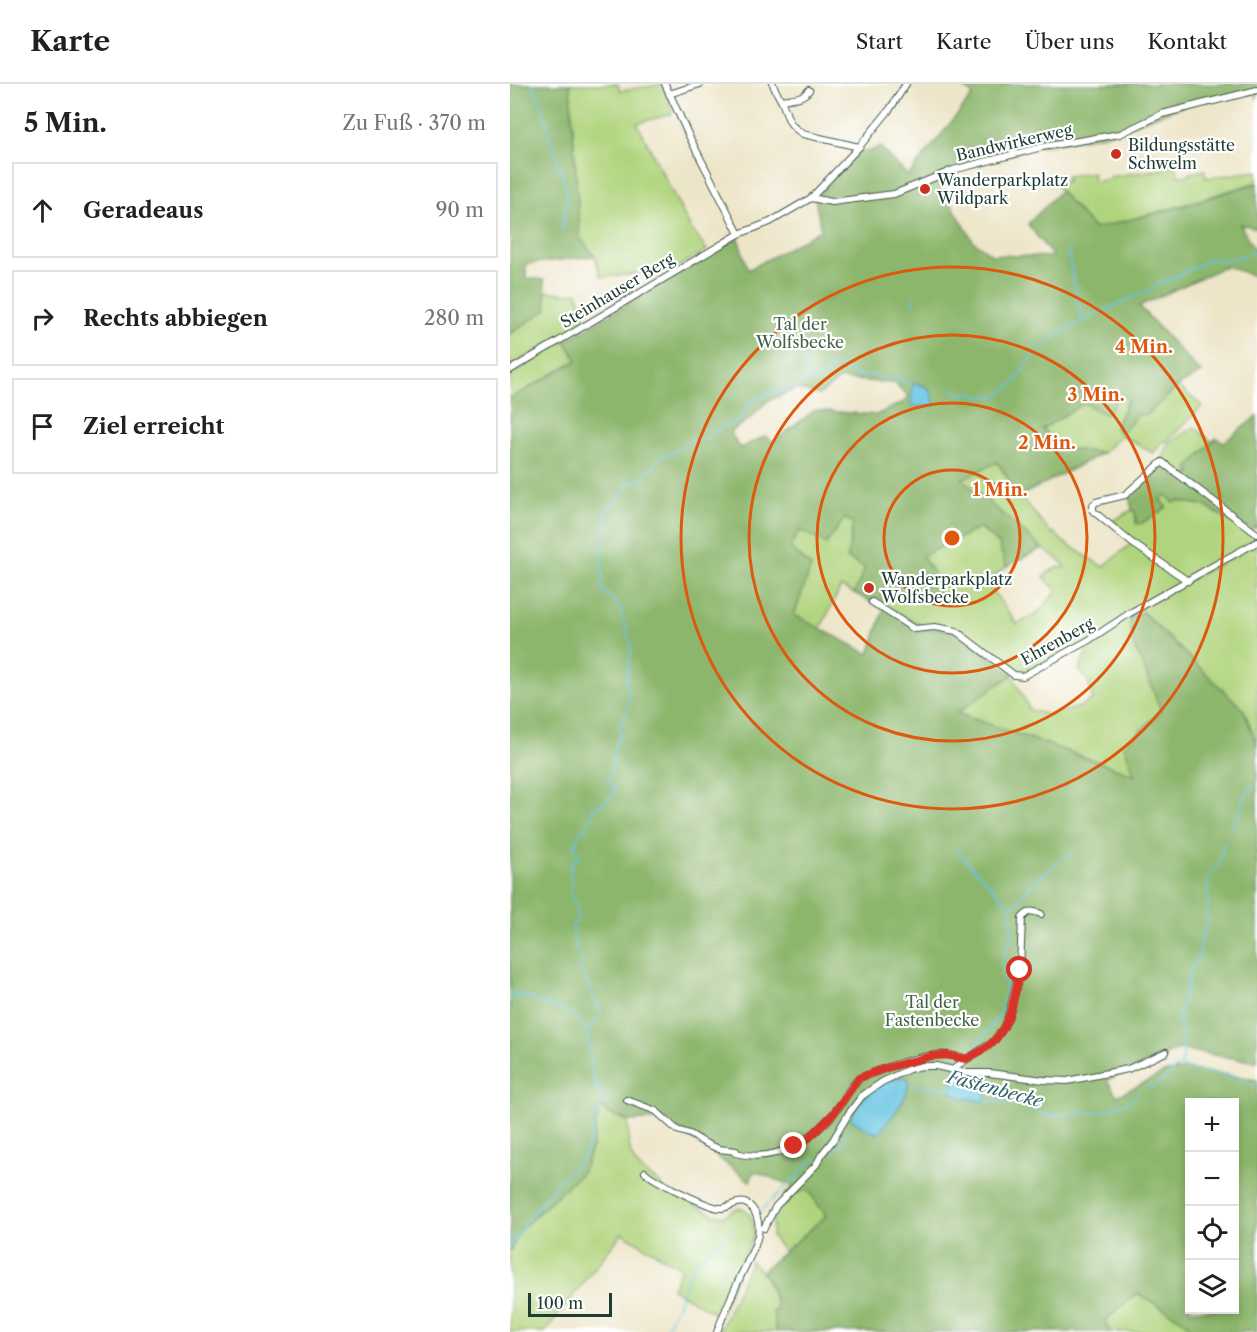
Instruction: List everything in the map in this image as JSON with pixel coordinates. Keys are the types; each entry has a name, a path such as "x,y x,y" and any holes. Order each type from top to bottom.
{"street":[{"path":"665,84 739,234"},
{"path":"669,94 700,84"},
{"path":"773,84 788,121 793,127 803,134 859,147"},
{"name":"Steinhauser Berg","path":"510,370 739,234 770,222 811,198 859,147 906,84"},
{"path":"781,100 806,95 809,90"},
{"name":"Bandwirkerweg","path":"811,198 832,202 894,194 953,170 1042,147 1120,134 1162,114 1257,90"},
{"path":"1188,581 1132,543 1093,511 1093,505 1096,502 1125,495 1162,462 1257,534"},
{"name":"Ehrenberg","path":"872,602 914,629 935,627 956,631 1014,675 1023,676 1257,542"},
{"path":"953,1070 993,1042 1002,1030 1012,1006 1020,970 1022,918 1032,911 1041,914"},
{"path":"764,1228 776,1206 816,1165 862,1096 882,1082 909,1070 922,1066 936,1066 967,1073 1067,1081 1128,1069 1166,1052"},
{"path":"627,1100 656,1111 677,1130 690,1134 718,1149 746,1155 766,1156 809,1138 833,1114 859,1078 905,1062 931,1056 947,1055 966,1059"},
{"path":"645,1172 669,1187 710,1205 724,1208 742,1202 755,1212 759,1227 756,1240 717,1332"}],"green space":[{"path":"510,84 570,84 580,238 595,256 526,264 526,278 544,280 547,309 510,334"},
{"path":"570,84 618,84 620,91 663,84 668,94 672,114 637,123 690,227 707,250 676,268 601,277 595,256 580,238"},
{"path":"965,84 1257,84 1257,99 1255,92 1214,97 1105,135 1035,147 936,178 973,241 992,255 1053,257 1028,224 1060,191 1094,229 1180,207 1257,183 1257,228 1240,224 1257,255 1257,277 1226,266 1139,306 1202,372 1178,386 1146,415 1139,414 1121,434 1115,428 1128,400 1120,394 1106,415 1084,403 1042,429 1063,448 1103,453 1020,496 997,462 962,479 1042,548 1006,567 999,544 980,528 922,556 939,582 939,597 906,599 886,583 882,597 887,607 926,628 957,631 1012,675 957,713 1135,775 1124,746 1161,711 1134,648 1129,617 1142,612 1244,710 1257,745 1257,1062 1179,1049 1107,1080 1117,1096 1166,1072 1188,1069 1257,1080 1257,1332 1197,1332 1181,1319 1137,1293 1105,1321 1110,1332 776,1332 773,1311 777,1311 774,1293 762,1271 826,1216 808,1190 784,1196 793,1186 754,1171 750,1181 665,1119 628,1121 599,1107 592,1146 583,1171 521,1229 510,1251 510,399 577,360 565,341 738,238 748,270 821,230 815,198 858,151 868,152 880,147 908,176 973,95 963,87","holes":["840,379 894,383 909,396 904,402 876,415 815,410 773,442 766,436 740,448 730,432 750,419 767,401 796,389 819,395","845,518 853,524 847,558 865,568 854,593 884,609 869,654 794,615 811,567 790,547 800,530 826,544"]},
{"path":"1176,164 1178,176 1205,170 1206,178 1257,171 1257,182 1094,229 1056,184 1067,181 1066,176 1092,172 1094,182 1109,179 1109,177 1163,169 1163,166"},
{"path":"545,291 566,294 577,292 587,321 510,367 510,334 547,309"},
{"path":"565,341 577,360 510,399 510,375"},
{"path":"1178,386 1202,406 1153,453 1121,435 1103,453 1063,448 1041,429 1084,403 1120,394 1128,399 1115,428 1139,414 1147,415"},
{"path":"1257,416 1257,528 1253,529 1248,526 1242,528 1203,505 1177,501 1174,503 1166,495 1160,499 1166,508 1142,523 1136,524 1129,494 1162,464 1184,480 1192,471 1188,468 1216,438 1224,442"},
{"path":"1195,427 1212,442 1183,477 1164,460 1165,454 1174,440"},
{"path":"997,462 1020,496 1052,534 1054,532 1062,541 1103,567 1133,542 1111,522 1132,510 1135,512 1166,507 1160,499 1166,495 1177,501 1203,505 1242,528 1244,527 1257,537 1257,540 1191,577 1187,577 1190,580 1257,543 1257,745 1244,710 1139,608 1129,614 1134,648 1161,711 1125,746 1136,775 956,713 1012,675 1030,710 1049,715 1080,707 1093,699 1088,681 1079,670 1092,641 1027,673 1009,673 887,607 882,597 886,583 939,582 921,556 980,528 999,544 1006,567 986,582 1017,624 1037,614 1057,591 1044,577 1056,568 1065,568 1064,564 1036,544 962,479"},
{"path":"845,518 853,524 848,558 866,568 854,593 841,587 820,629 794,615 811,567 789,547 800,530"},
{"path":"598,1106 628,1121 629,1144 634,1161 661,1184 659,1186 713,1214 724,1216 735,1209 742,1208 750,1216 754,1235 720,1316 672,1289 681,1268 622,1233 545,1332 510,1332 510,1251 521,1229 583,1171 592,1146"},
{"path":"808,1190 826,1216 784,1252 772,1236 773,1214 784,1196"},
{"path":"751,1261 765,1278 774,1296 777,1311 773,1311 776,1332 719,1332"},
{"path":"1137,1293 1181,1319 1197,1332 1110,1332 1104,1321"}],"water":[{"path":"914,383 929,389 935,405 921,407 911,405"},
{"path":"954,1070 988,1074 985,1102 951,1093"},
{"path":"903,1077 908,1078 907,1092 899,1107 878,1134 850,1119 859,1103 879,1083"}],"waterway":[{"path":"532,84 544,112 566,187 567,196 561,229"},
{"path":"1070,249 1068,253 1082,321"},
{"path":"951,389 964,395 972,392 977,397 998,396 1016,381 1033,354 1053,338 1088,318 1210,259 1224,261 1257,251"},
{"path":"912,304 914,297"},
{"path":"800,342 801,337"},
{"path":"801,351 808,379"},
{"path":"600,1011 585,976 578,966 582,961 576,949 572,926 578,919 576,903 571,898 571,862 577,860 579,854 574,847 581,830 587,828 590,822 593,808 605,802 615,793 615,788 608,785 608,782 616,743 621,736 619,726 624,721 629,703 627,678 631,654 629,638 620,608 602,590 603,536 608,521 605,511 618,499 628,483 645,479 645,473 653,468 663,455 673,453 693,439 710,437 722,426 737,422 744,415 746,405 768,393 792,389 807,381 823,380 832,366 841,367 862,377 873,374 886,380 899,379 912,384"},
{"path":"1231,827 1239,816 1244,796 1255,785"},
{"path":"1181,1066 1183,1055 1179,1015 1192,966 1198,958 1202,943 1200,937 1207,928 1208,875 1219,865 1225,842"},
{"path":"955,849 1011,907 1009,920 1014,935 1002,962 1005,988 1001,1009 972,1052"},
{"path":"1012,906 1037,878 1074,853"},
{"path":"510,992 573,1014 588,1031"},
{"path":"510,999 524,996"},
{"path":"510,1247 558,1181 574,1168 584,1155 591,1140 598,1109 605,1102 594,1080 588,1031 599,1017"},
{"name":"Fastenbecke","path":"1148,1088 1159,1083 1181,1066 1188,1070 1198,1070 1257,1084"},
{"name":"Fastenbecke","path":"910,1085 942,1089 952,1087"},
{"name":"Fastenbecke","path":"984,1101 1013,1103 1050,1116 1103,1111 1128,1102 1138,1093"},
{"name":"Fastenbecke","path":"824,1156 840,1145 849,1128"},
{"name":"Fastenbecke","path":"759,1213 815,1159"},
{"name":"Fastenbecke","path":"664,1332 693,1265 732,1231"}],"place":[{"name":"Bildungsstätte Schwelm","path":"1116,154"},
{"name":"Wanderparkplatz Wildpark","path":"925,189"},
{"name":"Wanderparkplatz Wolfsbecke","path":"869,588"}],"route":[{"path":"794,1146 809,1138 833,1114 859,1078 905,1062 931,1056 947,1055 966,1059 993,1042 1008,1018 1020,970"}],"park label":[{"name":"Tal der Wolfsbecke","path":"800,333"},
{"name":"Tal der Fastenbecke","path":"932,1011"}]}
